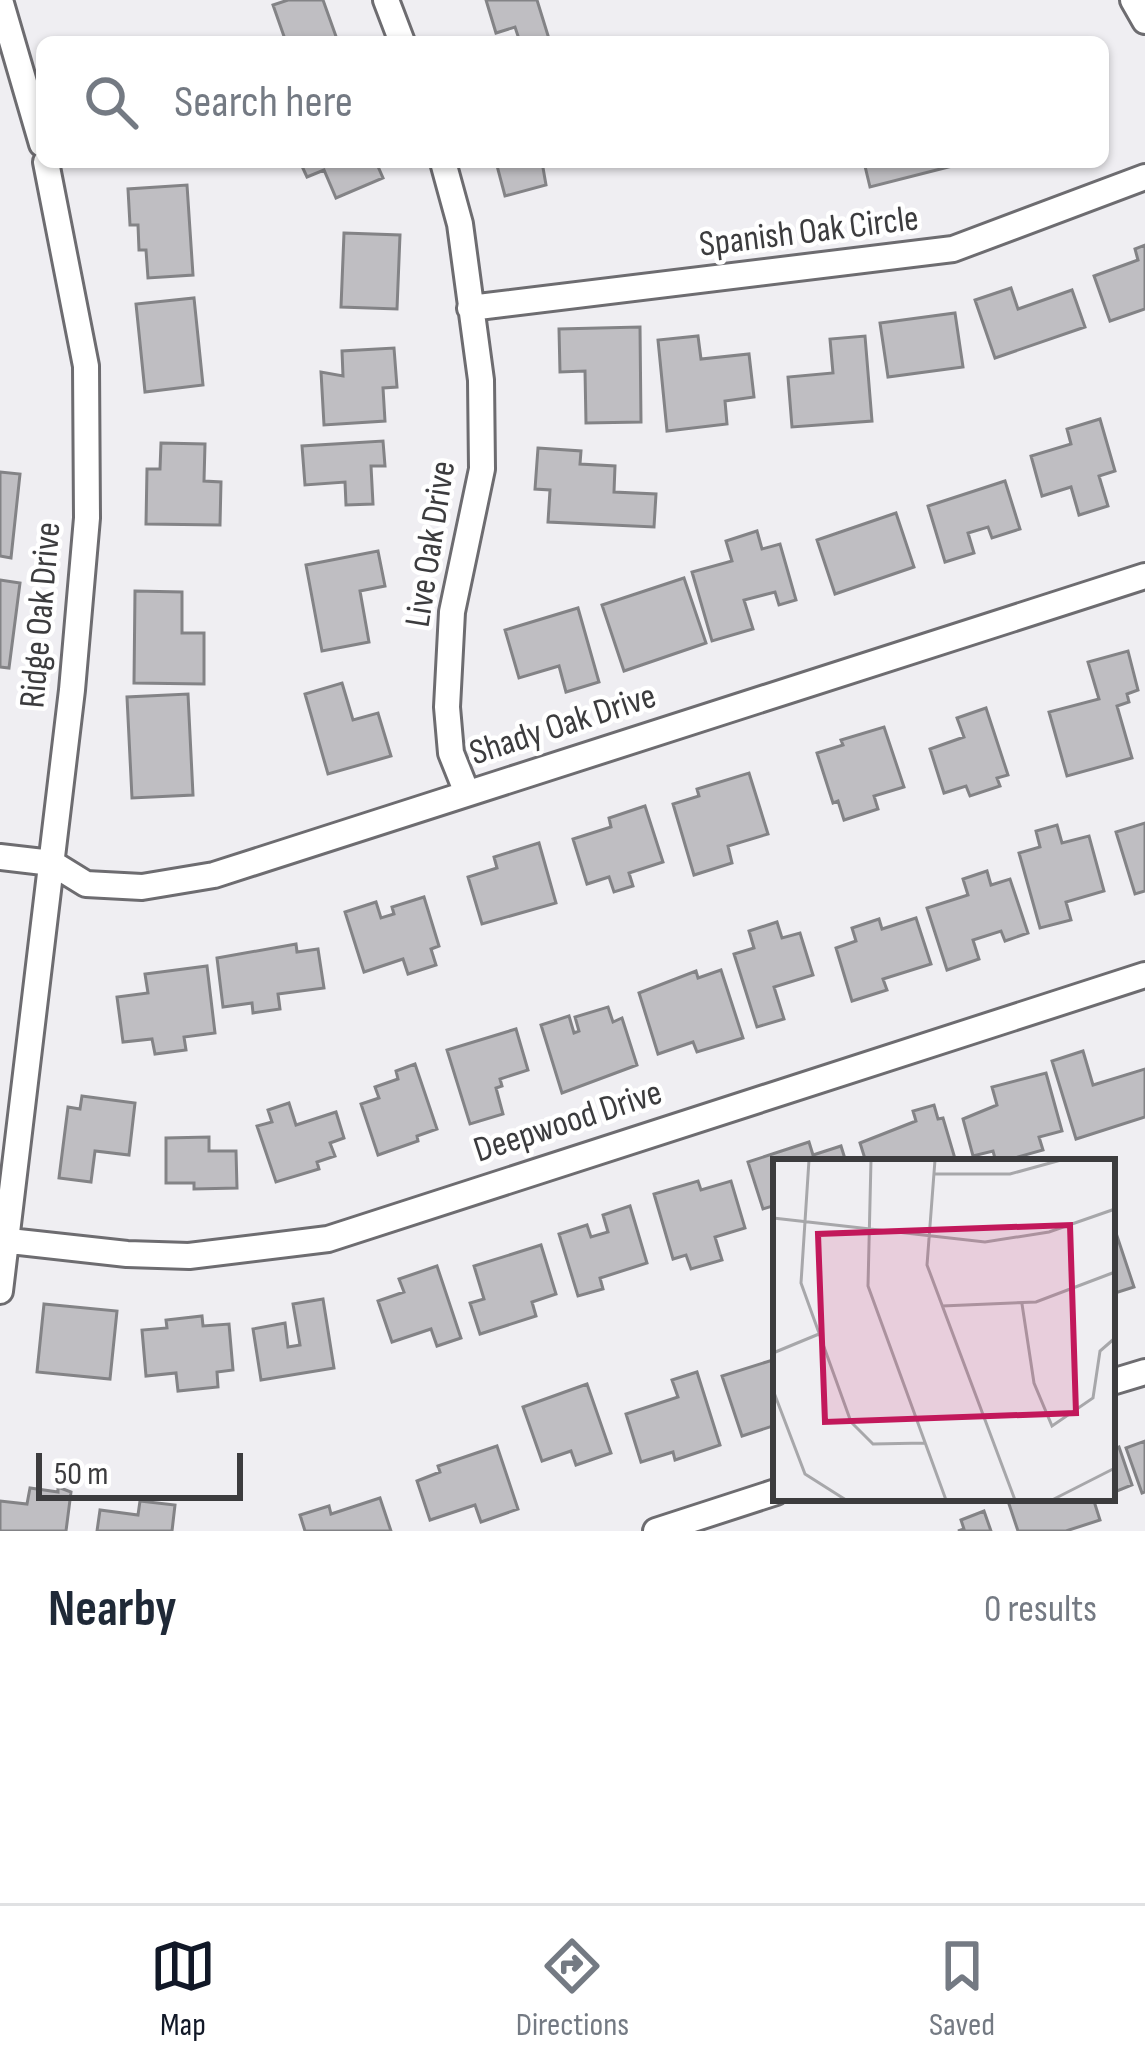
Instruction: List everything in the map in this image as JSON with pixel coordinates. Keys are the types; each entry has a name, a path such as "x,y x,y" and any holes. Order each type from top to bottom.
{"street":[{"path":"1,0 36,123"},
{"path":"386,0 400,36"},
{"path":"1133,0 1145,21"},
{"name":"Ridge Oak Drive","path":"0,1291 84,579 86,366 47,168"},
{"name":"Live Oak Drive","path":"445,168 460,224 481,380 482,469 452,612 447,707 451,753 467,794"},
{"name":"Spanish Oak Circle","path":"470,308 953,249 1145,177"},
{"name":"Shady Oak Drive","path":"0,856 52,863 86,884 142,887 214,875 1145,576"},
{"name":"Deepwood Drive","path":"4,1241 189,1256 328,1239 1145,975"},
{"path":"1115,1381 1145,1372"},
{"path":"656,1531 773,1493"}],"building":[{"path":"323,0 336,36 284,36 273,5"},
{"path":"486,0 537,0 548,36 518,36 515,27 496,33"},
{"path":"303,168 379,168 383,178 336,198 324,170 307,177"},
{"path":"498,168 543,168 546,185 505,196"},
{"path":"865,168 944,168 870,187"},
{"path":"187,185 193,275 148,278 146,250 139,250 138,225 130,225 128,189"},
{"path":"344,233 400,235 397,309 341,307"},
{"path":"1145,245 1145,309 1110,321 1094,276 1138,260 1135,249"},
{"path":"1011,288 1018,309 1072,290 1085,327 995,358 975,300"},
{"path":"194,298 203,385 145,392 136,304"},
{"path":"955,313 963,367 888,377 880,323"},
{"path":"640,327 641,422 586,423 585,371 560,372 559,329"},
{"path":"698,336 701,359 749,354 754,397 725,401 727,424 667,431 658,340"},
{"path":"865,336 872,421 792,427 788,377 833,373 830,339"},
{"path":"394,348 397,387 383,388 385,421 324,425 321,372 343,376 342,351"},
{"path":"1100,419 1115,471 1099,476 1108,506 1079,515 1071,487 1042,496 1031,456 1071,444 1067,429"},
{"path":"383,441 385,466 371,466 373,504 346,505 345,482 305,485 302,446"},
{"path":"161,443 205,444 204,481 221,482 220,525 146,524 147,469 160,469"},
{"path":"538,448 581,451 580,464 615,466 614,492 656,494 654,527 548,522 550,490 535,489"},
{"path":"0,472 20,474 11,558 0,556"},
{"path":"1005,481 1020,529 992,538 988,527 968,533 974,553 945,562 928,506"},
{"path":"896,513 914,567 835,594 817,540"},
{"path":"757,531 762,549 780,544 796,600 779,605 775,592 744,600 753,629 712,641 692,572 732,561 726,541"},
{"path":"378,551 385,586 360,591 369,642 322,651 306,565"},
{"path":"684,578 706,643 624,671 602,605"},
{"path":"0,580 20,583 9,668 0,667"},
{"path":"135,591 182,592 182,633 204,633 204,684 134,683"},
{"path":"578,608 599,682 566,692 559,666 519,678 505,630"},
{"path":"1128,651 1138,690 1127,694 1129,702 1117,706 1132,758 1067,776 1049,712 1099,699 1088,662"},
{"path":"342,683 353,720 378,713 391,756 328,774 305,694"},
{"path":"188,694 193,795 132,798 127,697"},
{"path":"986,708 1008,775 997,778 1000,786 970,796 966,786 944,793 930,749 964,737 957,718"},
{"path":"884,727 904,787 874,796 878,809 844,820 838,801 833,803 817,753"},
{"path":"749,773 768,834 728,846 732,863 694,875 673,804 699,796 697,789"},
{"path":"645,806 663,862 629,873 633,886 614,892 609,877 587,884 573,839 611,827 609,818"},
{"path":"1145,823 1145,891 1135,894 1116,832"},
{"path":"1057,825 1062,843 1089,836 1104,891 1066,902 1071,920 1040,928 1019,853 1040,847 1036,831"},
{"path":"539,843 556,903 482,924 468,877 497,868 494,857"},
{"path":"987,871 991,885 1010,879 1028,933 1005,941 1001,931 973,940 979,959 947,970 927,908 968,895 963,879"},
{"path":"424,897 439,946 431,949 436,965 408,974 403,959 364,972 345,912 376,902 381,918 394,914 392,907"},
{"path":"916,918 931,964 883,979 887,990 852,1001 836,948 856,941 852,928 879,919 882,929"},
{"path":"777,922 782,938 800,933 813,975 774,987 784,1019 757,1027 734,954 754,948 749,931"},
{"path":"296,944 297,952 318,949 324,988 278,994 280,1009 253,1013 252,1003 223,1007 217,958"},
{"path":"207,966 215,1033 184,1037 186,1050 155,1054 152,1039 123,1042 117,997 148,993 145,974"},
{"path":"721,970 743,1038 697,1052 693,1042 658,1054 639,993 696,971 698,978"},
{"path":"608,1007 613,1022 622,1018 637,1065 562,1093 541,1025 569,1016 574,1033 579,1031 575,1017"},
{"path":"516,1029 528,1070 500,1079 502,1086 496,1088 503,1114 470,1124 447,1050"},
{"path":"1083,1051 1093,1085 1145,1069 1145,1117 1076,1139 1052,1061"},
{"path":"415,1064 437,1129 378,1155 361,1104 379,1098 375,1087 398,1079 396,1071"},
{"path":"1046,1073 1062,1131 1039,1137 1043,1150 1011,1159 995,1159 993,1151 973,1156 963,1119 997,1105 992,1087"},
{"path":"82,1096 135,1103 129,1155 95,1151 91,1182 59,1178 68,1107 80,1109"},
{"path":"289,1103 296,1125 336,1112 344,1138 330,1143 335,1156 317,1162 319,1169 276,1182 257,1126 272,1122 268,1110"},
{"path":"934,1105 938,1119 943,1118 955,1159 865,1159 860,1143 916,1121 913,1111"},
{"path":"209,1137 209,1151 236,1151 237,1188 194,1189 194,1183 166,1183 166,1138"},
{"path":"809,1142 813,1155 841,1146 845,1159 773,1159 773,1206 763,1209 748,1162"},
{"path":"698,1181 701,1190 731,1181 745,1228 715,1237 722,1260 691,1269 686,1255 673,1259 654,1194"},
{"path":"630,1206 647,1263 600,1278 603,1289 578,1296 559,1234 587,1225 591,1237 608,1232 603,1215"},
{"path":"1115,1234 1134,1287 1115,1293"},
{"path":"541,1245 556,1294 532,1302 536,1316 480,1334 470,1303 484,1299 474,1266"},
{"path":"437,1266 461,1338 437,1346 431,1329 392,1342 378,1301 404,1292 399,1279"},
{"path":"323,1299 334,1368 261,1380 253,1329 285,1323 288,1347 300,1345 293,1304"},
{"path":"44,1304 117,1311 110,1379 37,1372"},
{"path":"202,1316 203,1326 229,1324 233,1370 217,1372 218,1387 178,1391 176,1373 146,1376 142,1330 167,1328 166,1320"},
{"path":"773,1360 773,1426 742,1436 722,1376"},
{"path":"697,1372 720,1445 675,1460 673,1452 641,1462 626,1414 678,1397 672,1380"},
{"path":"587,1384 611,1453 576,1465 571,1451 542,1461 523,1407"},
{"path":"1145,1441 1145,1492 1142,1493 1126,1448"},
{"path":"497,1446 518,1509 481,1522 475,1505 430,1520 417,1481 440,1472 438,1466"},
{"path":"1119,1447 1132,1485 1115,1492 1115,1449"},
{"path":"58,1487 71,1492 66,1531 0,1531 0,1501 27,1504 30,1488 58,1492"},
{"path":"380,1498 391,1531 305,1531 300,1515 329,1506 331,1514"},
{"path":"140,1501 175,1505 172,1531 97,1531 100,1510 138,1515"},
{"path":"1008,1501 1094,1501 1100,1520 1066,1531 1018,1531"},
{"path":"984,1511 991,1531 958,1531 964,1529 961,1520"}]}
